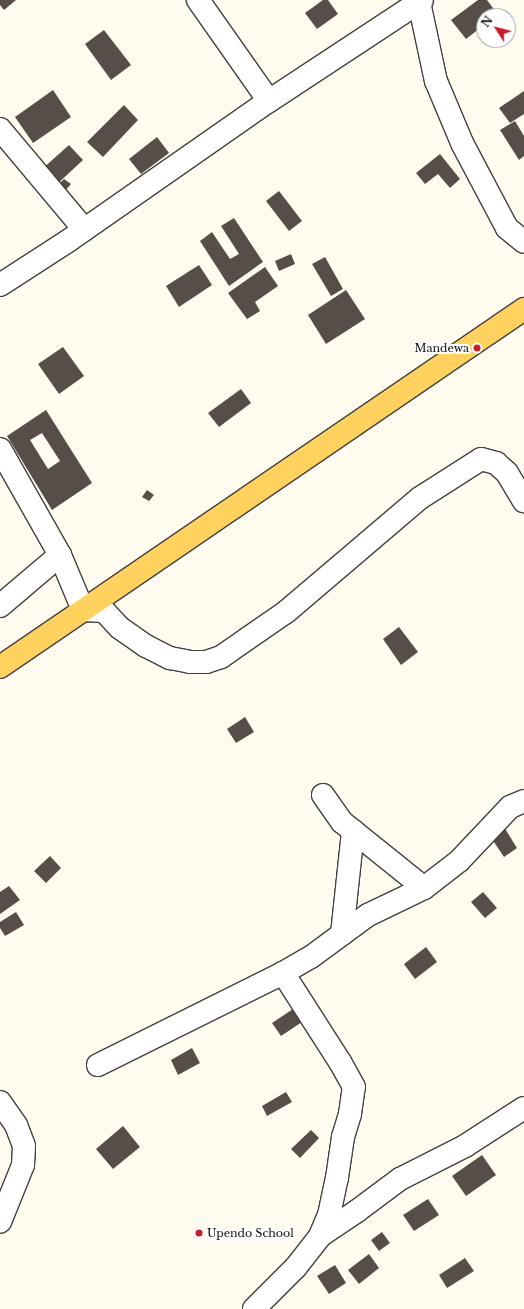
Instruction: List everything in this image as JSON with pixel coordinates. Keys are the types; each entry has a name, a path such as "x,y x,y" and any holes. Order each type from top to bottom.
{"main road":[{"path":"0,667 524,309"}],"street":[{"path":"198,0 269,101"},
{"path":"0,285 84,229 269,101 420,1 436,82 462,143 507,228 524,242"},
{"path":"0,129 84,229"},
{"path":"0,449 60,555 83,610 104,611 120,628 170,658 190,662 206,662 221,656 286,612 420,498 481,459 496,463 508,473 524,501"},
{"path":"0,606 60,555"},
{"path":"323,795 342,822 424,888"},
{"path":"98,1065 283,974 368,916 424,888 460,861 510,807 524,802"},
{"path":"342,934 353,831"},
{"path":"283,974 340,1062 354,1087 338,1178 328,1215 320,1236"},
{"path":"0,1102 16,1125 24,1146 23,1165 0,1222"},
{"path":"254,1309 296,1267 320,1236 400,1179 466,1146 524,1108"}],"building":[{"path":"0,0 16,0 4,10 0,5"},
{"path":"323,0 328,0 338,14 317,29 305,13"},
{"path":"478,0 487,0 493,8 476,8 476,31 466,39 451,20"},
{"path":"104,30 131,65 111,80 85,44"},
{"path":"53,90 71,117 33,143 15,117"},
{"path":"524,91 524,114 510,123 499,108"},
{"path":"124,105 138,120 103,157 87,142"},
{"path":"515,121 524,136 524,156 519,160 500,130"},
{"path":"157,137 169,153 141,174 129,159"},
{"path":"69,145 83,160 55,186 41,170"},
{"path":"440,154 460,179 450,188 438,174 425,184 416,173"},
{"path":"64,179 71,184 65,191 58,185"},
{"path":"279,191 302,221 289,231 266,201"},
{"path":"234,218 263,262 229,286 200,241 212,232 230,259 239,254 221,226"},
{"path":"291,254 295,264 279,271 275,261"},
{"path":"325,257 343,289 331,296 312,264"},
{"path":"199,265 212,285 179,307 166,286"},
{"path":"265,267 278,286 255,302 260,311 247,319 228,293"},
{"path":"346,290 365,319 326,344 308,315"},
{"path":"63,347 84,376 59,394 38,364"},
{"path":"241,389 251,403 219,427 208,413"},
{"path":"46,410 92,483 52,510 7,436","holes":["42,433 60,461 48,469 30,440"]},
{"path":"147,490 154,495 149,501 142,497"},
{"path":"399,627 418,652 401,665 383,639"},
{"path":"245,717 254,732 236,743 227,729"},
{"path":"504,827 517,848 504,857 490,836"},
{"path":"50,856 61,868 46,883 34,871"},
{"path":"9,886 20,900 0,914 0,892"},
{"path":"483,892 497,908 485,918 471,902"},
{"path":"16,912 24,925 5,936 0,928 0,922"},
{"path":"426,947 437,962 415,979 404,964"},
{"path":"293,1009 302,1022 281,1036 272,1023"},
{"path":"192,1048 200,1063 178,1075 171,1060"},
{"path":"286,1092 292,1102 267,1116 262,1106"},
{"path":"123,1126 140,1147 113,1169 96,1149"},
{"path":"311,1130 319,1138 300,1158 291,1149"},
{"path":"482,1155 496,1175 466,1196 452,1176"},
{"path":"428,1199 439,1215 414,1231 403,1215"},
{"path":"382,1232 390,1243 379,1251 371,1240"},
{"path":"369,1254 379,1268 359,1284 348,1270"},
{"path":"465,1258 474,1271 447,1288 439,1275"},
{"path":"335,1265 346,1283 329,1294 317,1276"}],"place":[{"name":"Mandewa","path":"477,348"},
{"name":"Upendo School","path":"199,1233"}]}
